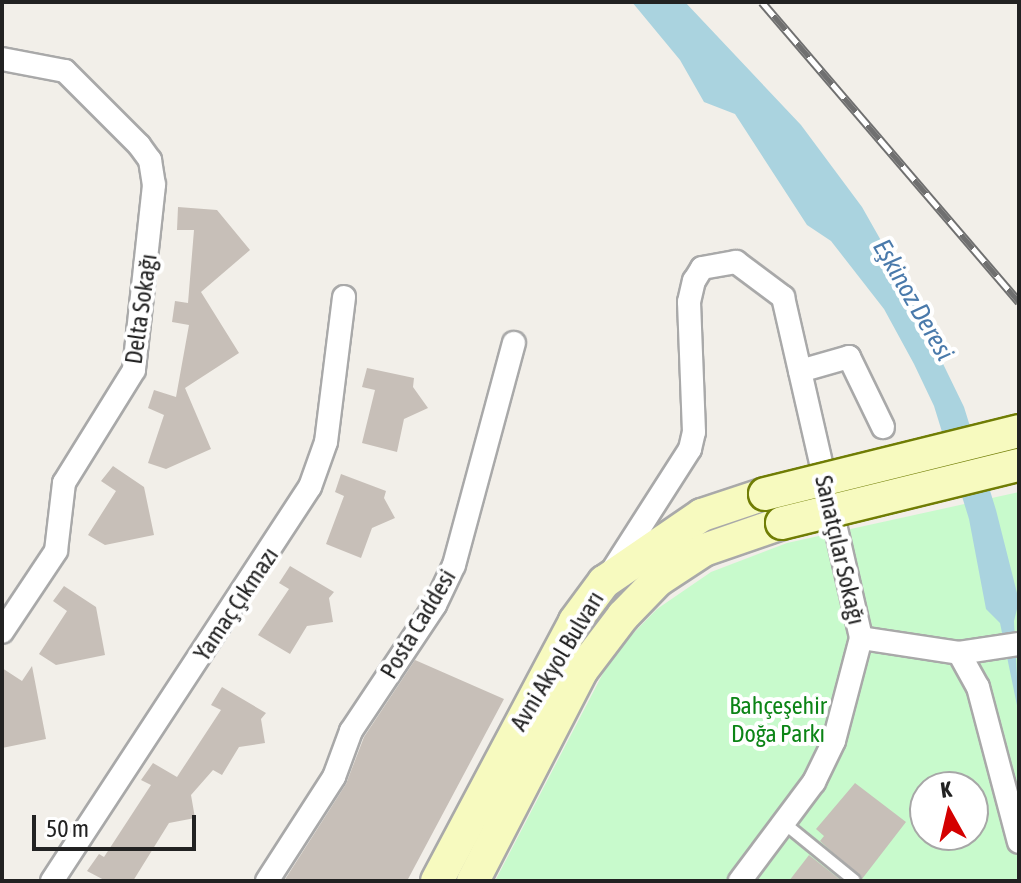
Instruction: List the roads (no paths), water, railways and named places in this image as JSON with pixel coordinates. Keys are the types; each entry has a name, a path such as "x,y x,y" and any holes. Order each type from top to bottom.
{"main road":[{"name":"Avni Akyol Bulvarı","path":"437,881 575,621 604,582 702,515 765,494 1019,431"},
{"name":"Avni Akyol Bulvarı","path":"473,881 582,670 623,616 658,580 704,550 782,523 1019,465"}],"street":[{"name":"Delta Sokağı","path":"2,59 65,71 139,145 150,160 154,185 149,268 134,370 64,483 56,551 2,632"},
{"name":"Sanatçılar Sokağı","path":"604,582 690,449 694,432 689,302 694,281 702,268 736,262 783,297 861,638 834,741 814,782 740,881"},
{"name":"Yamaç Çıkmazı","path":"52,881 310,487 326,442 344,297"},
{"name":"Posta Caddesi","path":"267,881 334,777 351,731 435,605 454,565 514,343"},
{"path":"800,371 849,357 883,427"},
{"path":"861,638 959,653 1019,644"},
{"path":"959,653 978,687 1019,842"}],"lane":[{"path":"784,823 854,880"}],"water":[{"path":"632,2 685,2 801,125 862,207 896,267 964,407 996,510 1019,601 1014,621 1019,715 1000,623 986,609 969,519 934,406 914,364 884,309 831,241 807,225 735,114 704,102 680,60"}],"railway":[{"path":"762,2 1019,302"}],"water label":[{"name":"Eşkinoz Deresi","path":"913,300"}],"park label":[{"name":"Bahçeşehir Doğa Parkı","path":"778,720"}]}
